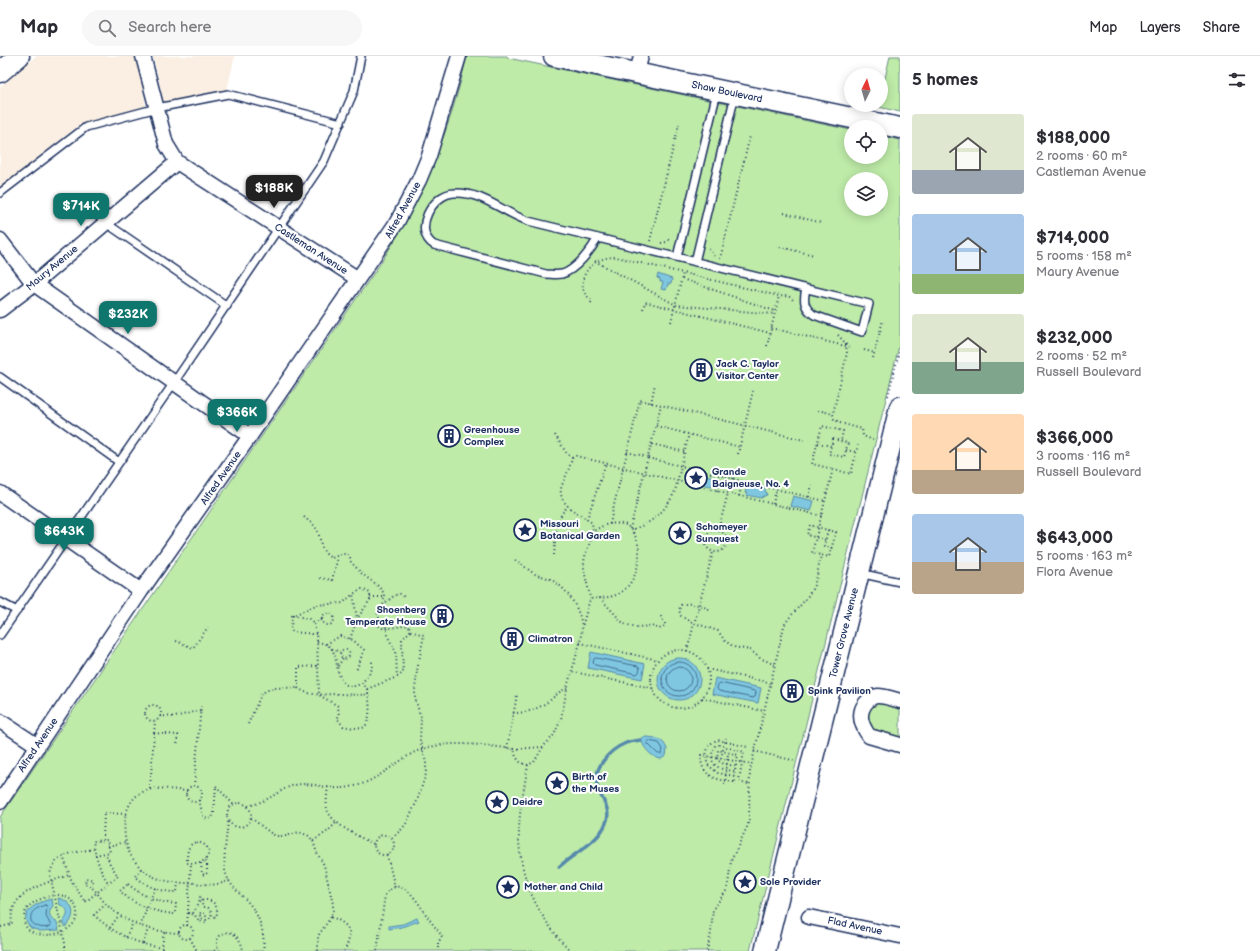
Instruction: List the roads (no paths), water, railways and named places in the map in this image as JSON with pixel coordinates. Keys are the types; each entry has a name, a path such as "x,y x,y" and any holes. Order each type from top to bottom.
{"street":[{"path":"0,72 19,56"},
{"name":"Castleman Avenue","path":"143,56 166,144 177,162 358,279"},
{"name":"Alfred Avenue","path":"0,802 141,591 250,436 397,222 419,180 438,129 459,56"},
{"name":"Shaw Boulevard","path":"554,56 639,65 727,92 900,128"},
{"name":"Maury Avenue","path":"0,310 34,284 177,162"},
{"path":"0,240 34,284 174,384 250,436"},
{"name":"Tower Grove Avenue","path":"765,951 900,407"},
{"path":"0,493 67,538 141,591"},
{"path":"900,701 877,696 867,700 862,708 860,717 863,727 869,736 900,745"},
{"path":"0,721 38,746"},
{"name":"Flad Avenue","path":"809,917 900,936"}],"lane":[{"path":"0,635 174,384 324,161 354,91 361,56"},
{"path":"677,257 727,92"},
{"path":"695,262 727,92"},
{"path":"0,193 86,127 157,108 228,94 341,123"},
{"path":"598,238 588,253 576,265 563,274 555,275 434,245 425,235 425,222 430,209 440,198 453,193 466,194 491,203 522,218 869,304 862,332 809,312 805,307 804,302 806,289"},
{"path":"106,222 227,306"},
{"path":"0,377 119,462"},
{"path":"859,573 900,582"},
{"path":"0,602 16,611"}],"water":[{"path":"658,274 672,279 671,284 668,284 666,290 661,289 663,282 660,282 660,279 657,278"},
{"path":"698,473 714,477 713,478 715,479 713,485 711,486 695,483 696,481 693,477"},
{"path":"749,485 765,489 767,495 762,498 746,495 747,493 745,493 747,486 749,487"},
{"path":"793,496 814,501 811,511 790,506"},
{"path":"591,652 645,664 642,679 588,668"},
{"path":"679,658 694,664 700,679 694,694 679,700 664,694 658,679 664,664"},
{"path":"715,678 761,688 758,703 712,694"},
{"path":"644,737 661,740 667,749 666,756 661,759 654,757 645,748 641,738"},
{"path":"58,898 68,902 71,906 73,914 72,919 65,927 63,921 67,916 67,912 63,906 60,905"},
{"path":"52,899 53,906 50,911 50,916 52,920 57,922 59,930 40,931 31,928 27,923 27,913 35,905"},
{"path":"417,918 419,921 402,927 389,929 389,926 403,924"}],"waterway":[{"path":"559,867 592,842 606,823 608,818 607,809 596,782 597,774 603,761 613,750 620,746 628,742 641,740"}],"place":[{"name":"Jack C. Taylor Visitor Center","path":"701,370"},
{"name":"Greenhouse Complex","path":"449,436"},
{"name":"Grande Baigneuse, No. 4","path":"696,478"},
{"name":"Missouri Botanical Garden","path":"525,530"},
{"name":"Schomeyer Sunquest","path":"680,533"},
{"name":"Shoenberg Temperate House","path":"442,616"},
{"name":"Climatron","path":"512,639"},
{"name":"Spink Pavilion","path":"792,691"},
{"name":"Birth of the Muses","path":"557,783"},
{"name":"Deidre","path":"497,802"},
{"name":"Sole Provider","path":"745,882"},
{"name":"Mother and Child","path":"508,887"}]}
